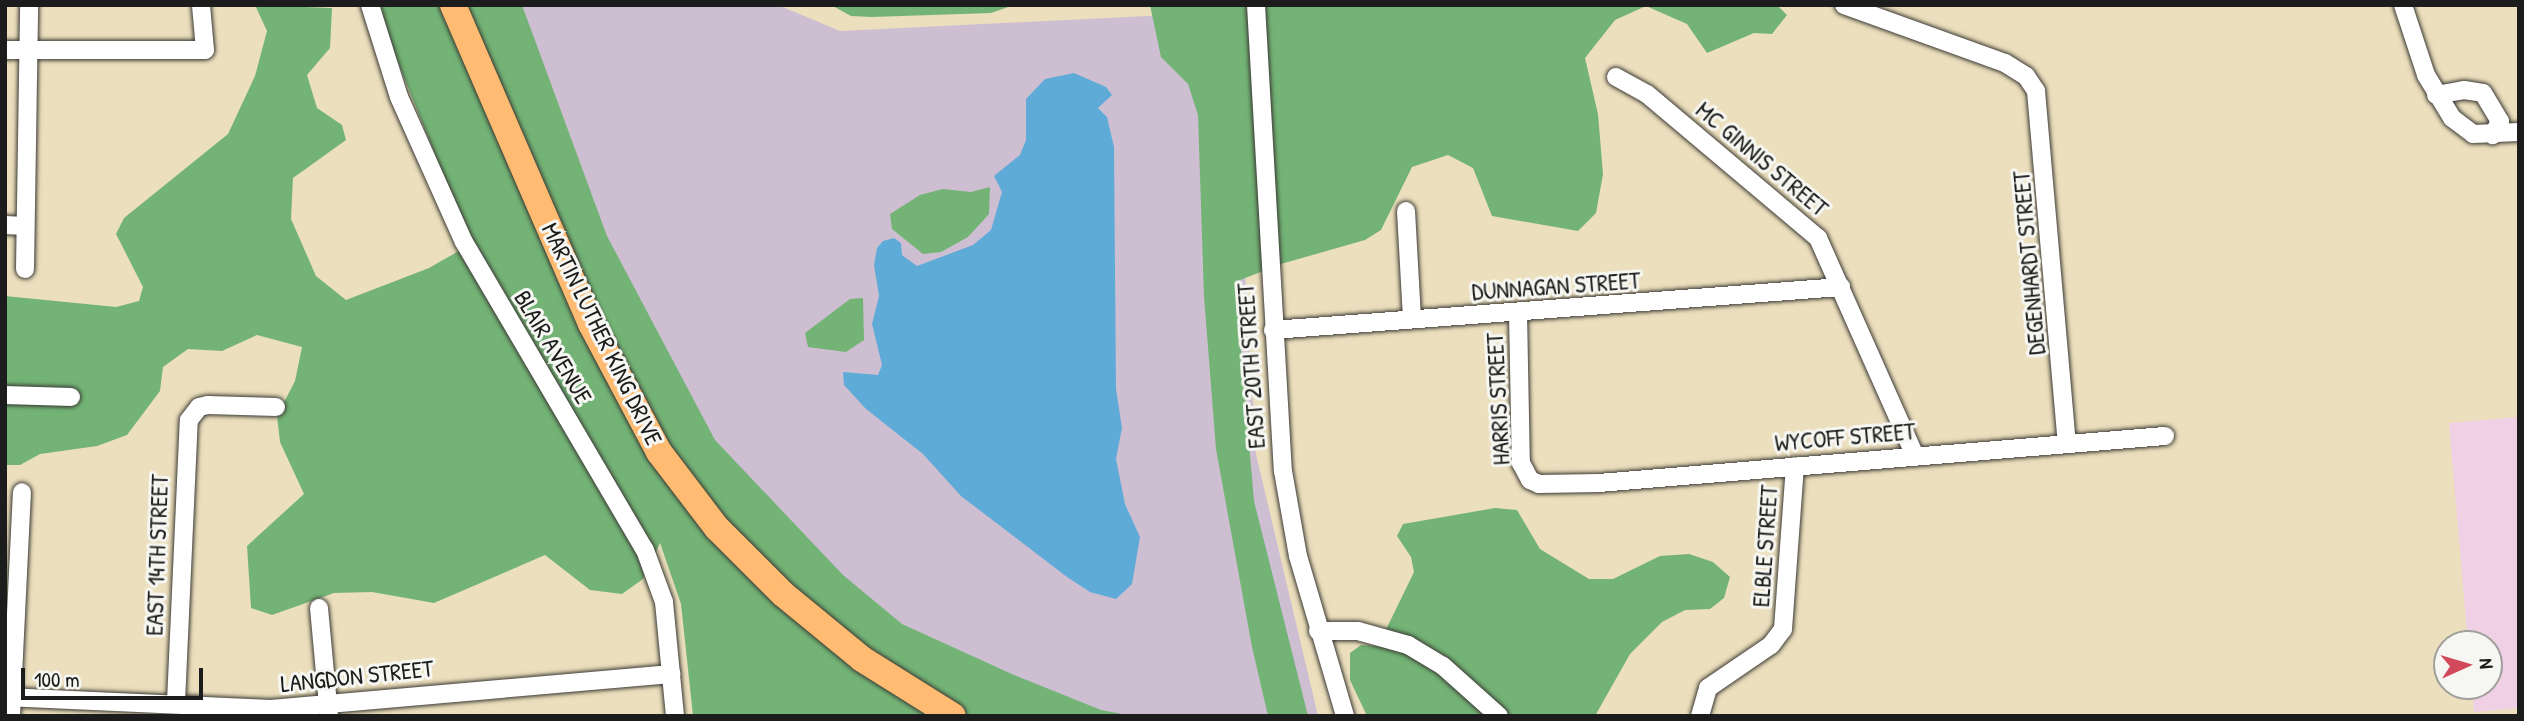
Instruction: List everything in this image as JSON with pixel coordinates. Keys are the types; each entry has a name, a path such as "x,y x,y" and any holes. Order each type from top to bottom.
{"highway":[{"name":"MARTIN LUTHER KING DRIVE","path":"453,5 591,324 659,452 717,528 783,594 862,659 953,716"}],"street":[{"path":"25,269 29,5"},
{"path":"5,50 205,50 201,5"},
{"name":"BLAIR AVENUE","path":"370,5 400,97 464,242 645,550 664,602 675,716"},
{"name":"EAST 20TH STREET","path":"1256,5 1283,471 1318,631 1345,716"},
{"path":"2403,5 2411,38 2436,95 2462,128 2473,134 2519,132"},
{"name":"DEGENHARDT STREET","path":"1845,7 1991,57 2030,81 2041,116 2067,443"},
{"name":"MC GINNIS STREET","path":"1616,77 1647,94 1809,228 1825,250 1915,456"},
{"path":"2436,95 2464,90 2483,93 2500,121 2493,135"},
{"path":"1406,211 1412,318"},
{"path":"5,225 25,226"},
{"name":"DUNNAGAN STREET","path":"1273,330 1841,287"},
{"name":"HARRIS STREET","path":"1518,313 1521,463 1530,480"},
{"path":"5,395 71,397"},
{"name":"EAST 14TH STREET","path":"176,702 186,437 193,412 208,405 276,407"},
{"name":"WYCOFF STREET","path":"1530,480 1548,486 1599,484 2165,436"},
{"name":"ELBLE STREET","path":"1700,716 1708,688 1772,645 1783,629 1795,466"},
{"path":"9,704 22,492"},
{"path":"319,608 328,709"},
{"path":"1318,631 1359,631 1408,645 1443,666 1499,716"},
{"name":"LANGDON STREET","path":"9,704 176,702 271,709 328,709 671,674"}],"shaded area":[{"path":"498,5 778,5 840,31 1229,12 1256,454 1318,716 1083,716 877,619 704,456"},
{"path":"2519,417 2519,708 2474,712 2473,700 2503,700 2503,630 2467,630 2449,423"}],"green space":[{"path":"255,5 332,8 330,48 307,75 317,108 342,125 346,140 293,178 291,219 316,276 346,300 429,268 471,244 391,45 380,5 522,5 607,236 715,440 843,575 902,624 1014,675 1101,710 1133,716 693,716 681,604 660,543 643,579 622,594 590,590 545,555 434,603 372,592 334,593 272,615 251,608 247,546 304,494 280,442 277,416 295,381 302,347 257,335 222,351 188,349 163,367 160,391 127,435 97,446 40,454 20,465 5,465 5,296 116,307 139,301 143,287 116,234 124,218 228,134 255,76 267,31"},
{"path":"831,5 1014,5 991,13 872,17 851,16"},
{"path":"1150,5 1777,5 1787,15 1772,34 1754,33 1707,53 1687,24 1646,6 1615,20 1585,58 1598,114 1603,174 1596,213 1578,231 1492,216 1473,168 1448,155 1412,167 1381,230 1365,240 1281,264 1235,282 1254,501 1308,716 1268,716 1252,647 1216,449 1204,297 1198,115 1188,84 1161,57"},
{"path":"990,187 989,214 968,237 941,252 923,254 892,229 890,214 920,195 943,189 971,192"},
{"path":"863,298 864,340 846,352 808,347 805,333 850,299"},
{"path":"1495,508 1517,510 1540,549 1589,579 1613,579 1660,556 1689,554 1713,562 1730,577 1724,598 1710,609 1685,610 1662,622 1630,654 1595,716 1367,716 1350,680 1350,653 1361,645 1378,646 1414,572 1411,557 1397,536 1403,524"}],"water":[{"path":"1074,73 1106,87 1112,95 1098,108 1107,117 1114,147 1116,389 1122,428 1116,459 1125,504 1140,537 1132,584 1116,599 1090,592 1067,577 961,496 923,454 866,409 844,385 843,372 878,375 882,365 872,324 879,296 874,265 877,248 883,241 894,238 901,243 902,255 917,266 973,245 991,230 1002,192 994,176 1020,155 1026,140 1026,99 1045,79"}]}
